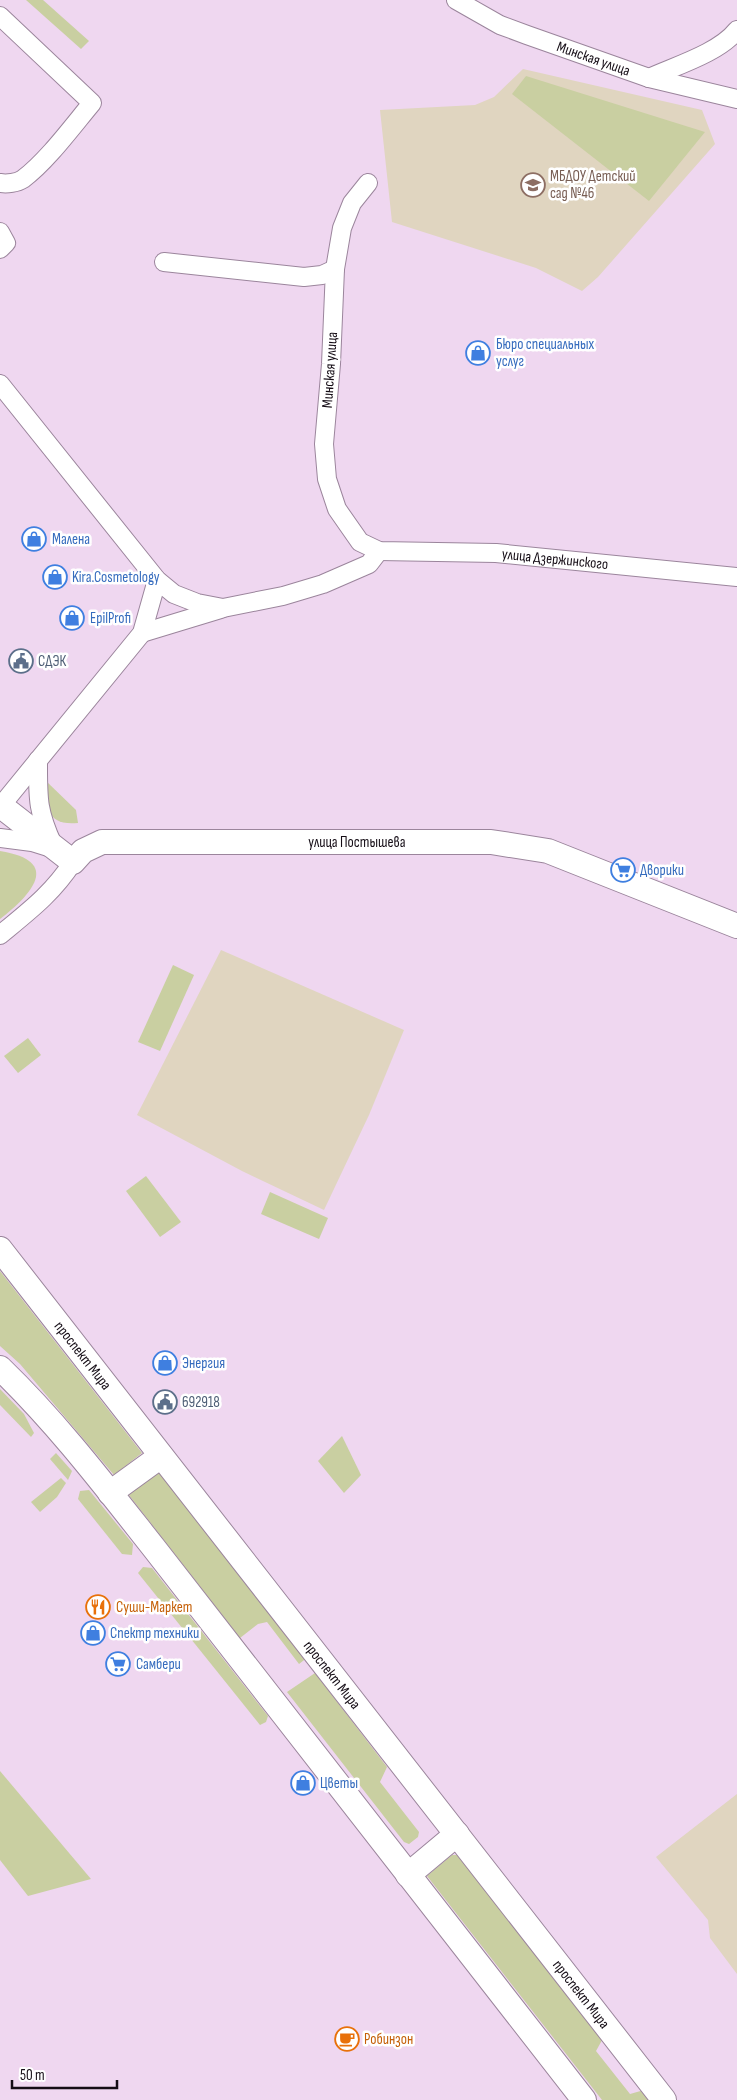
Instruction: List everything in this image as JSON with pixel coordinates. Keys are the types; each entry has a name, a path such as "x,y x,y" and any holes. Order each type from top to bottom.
{"street":[{"name":"Минская улица","path":"456,0 500,25 648,78 737,99"},
{"path":"0,16 92,103 48,154 22,180 13,183 0,183"},
{"path":"648,78 711,51 732,36 737,30"},
{"name":"Минская улица","path":"368,183 352,203 346,220 335,269 331,364 324,444 327,479 337,509 360,542 376,550"},
{"path":"0,232 6,243 0,249"},
{"path":"164,262 304,277 322,275 335,269"},
{"path":"0,384 157,580 174,594 197,603 223,608"},
{"path":"142,633 223,608 283,596 323,584 369,564 376,550"},
{"name":"улица Дзержинского","path":"376,550 496,553 737,577"},
{"path":"64,856 0,806 142,633 157,580"},
{"path":"38,760 40,813 64,856"},
{"path":"0,838 32,842 64,856"},
{"name":"улица Постышева","path":"0,935 48,895 60,881 64,856 83,851 102,842 491,842 548,851 737,926"},
{"name":"проспект Мира","path":"0,1249 664,2100"},
{"path":"0,1368 22,1389 110,1493 584,2100"},
{"path":"110,1493 161,1456"},
{"path":"408,1875 457,1834"}],"shaded area":[{"name":"МБДОУ Детский сад №46","path":"523,69 702,110 715,144 598,277 582,291 536,268 392,222 380,110 475,105 494,97"},
{"path":"221,950 404,1030 369,1115 324,1210 242,1171 137,1115"},
{"path":"737,1794 737,1974 710,1938 708,1920 656,1857"}],"green space":[{"path":"26,0 43,0 89,41 81,49"},
{"path":"526,76 705,132 649,201 512,94"},
{"path":"46,781 76,810 78,823 59,821 50,813 46,799"},
{"path":"0,851 19,856 31,862 36,871 35,880 30,890 22,900 0,919"},
{"path":"173,965 194,975 160,1051 138,1042"},
{"path":"28,1038 41,1055 18,1073 4,1056"},
{"path":"146,1176 181,1222 160,1237 126,1191"},
{"path":"270,1192 328,1218 319,1239 261,1214"},
{"path":"0,1271 142,1453 114,1475 20,1364 0,1346"},
{"path":"0,1389 24,1414 34,1433 31,1437 0,1405"},
{"path":"342,1436 361,1475 344,1493 318,1461"},
{"path":"56,1453 72,1471 68,1480 50,1459"},
{"path":"158,1472 167,1477 308,1657 299,1664 267,1622 258,1624 240,1638 125,1490"},
{"path":"61,1478 66,1483 57,1497 40,1512 31,1502"},
{"path":"89,1490 133,1544 132,1555 122,1554 78,1499 80,1491"},
{"path":"143,1567 152,1568 268,1716 266,1722 260,1725 138,1573"},
{"path":"315,1673 387,1767 380,1782 419,1832 418,1837 409,1844 404,1842 287,1692"},
{"path":"0,1771 91,1879 28,1896 0,1860"},
{"path":"452,1855 458,1855 606,2033 596,2051 630,2094 651,2088 656,2094 648,2100 602,2100 427,1876"}],"place":[{"name":"МБДОУ Детский сад №46","path":"533,185"},
{"name":"Бюро специальных услуг","path":"478,353"},
{"name":"Малена","path":"34,539"},
{"name":"Kira.Cosmetology","path":"55,577"},
{"name":"EpilProfi","path":"72,618"},
{"name":"СДЭК","path":"21,661"},
{"name":"Дворики","path":"623,870"},
{"name":"Энергия","path":"165,1363"},
{"name":"692918","path":"165,1402"},
{"name":"Суши-Маркет","path":"98,1607"},
{"name":"Спектр техники","path":"93,1633"},
{"name":"Самбери","path":"118,1664"},
{"name":"Цветы","path":"303,1783"},
{"name":"Робинзон","path":"347,2039"}]}
